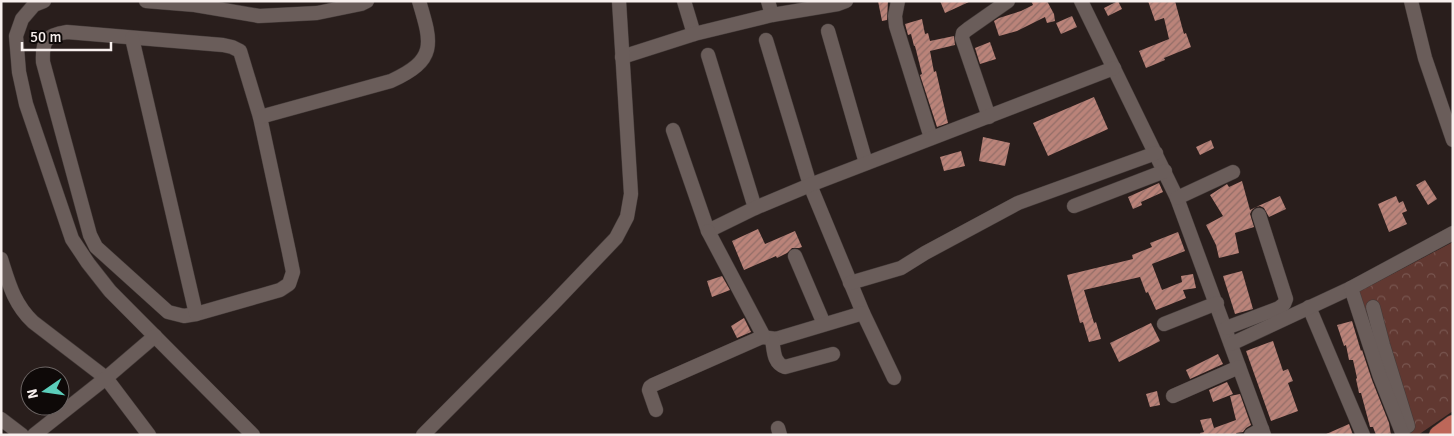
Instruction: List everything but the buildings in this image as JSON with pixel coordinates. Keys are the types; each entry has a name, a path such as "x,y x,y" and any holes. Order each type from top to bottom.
{"main road":[{"path":"1438,435 1453,424"}],"street":[{"path":"44,1 34,5 22,19 16,36 19,72 26,104 72,239 110,291 253,435"},
{"path":"146,1 194,5 259,16 317,13 361,4 367,1"},
{"path":"260,117 391,81 408,73 421,62 428,49 428,31 419,1"},
{"path":"423,435 616,238 627,218 631,194 619,1"},
{"path":"684,1 694,34"},
{"path":"768,1 772,15"},
{"path":"622,57 694,34 772,15 846,1"},
{"path":"898,1 894,16 896,26 931,138"},
{"path":"989,117 962,38 968,29 1008,1"},
{"path":"1081,1 1178,198 1232,344 1259,433"},
{"path":"1411,1 1425,58 1453,140"},
{"path":"828,31 866,163"},
{"path":"67,32 232,47 240,51 260,117 293,272 289,284 280,290 196,314 184,316 168,312 96,246 90,235 43,62 42,49 47,40 57,34 67,32"},
{"path":"132,38 196,314"},
{"path":"766,40 810,185 863,313 894,378"},
{"path":"708,55 755,208"},
{"path":"708,231 755,208 810,185 1114,68"},
{"path":"674,130 708,231 763,335 767,338 778,363 785,367 833,354"},
{"path":"850,283 901,268 1018,203 1156,153"},
{"path":"1074,206 1164,171"},
{"path":"1178,198 1233,172"},
{"path":"1226,328 1279,308 1284,304 1286,298 1259,215"},
{"path":"1232,344 1351,288 1453,233"},
{"path":"795,256 824,324"},
{"path":"1,259 12,293 23,313 106,378 149,435"},
{"path":"1351,288 1380,377 1403,435"},
{"path":"1164,324 1216,303"},
{"path":"1310,307 1363,435"},
{"path":"1373,307 1411,435"},
{"path":"656,410 649,390 653,385 767,338 863,313"},
{"path":"34,435 155,336"},
{"path":"1173,396 1239,367"},
{"path":"1,419 22,435"}],"green space":[{"path":"1453,242 1453,411 1418,435 1409,435 1358,292"}]}
